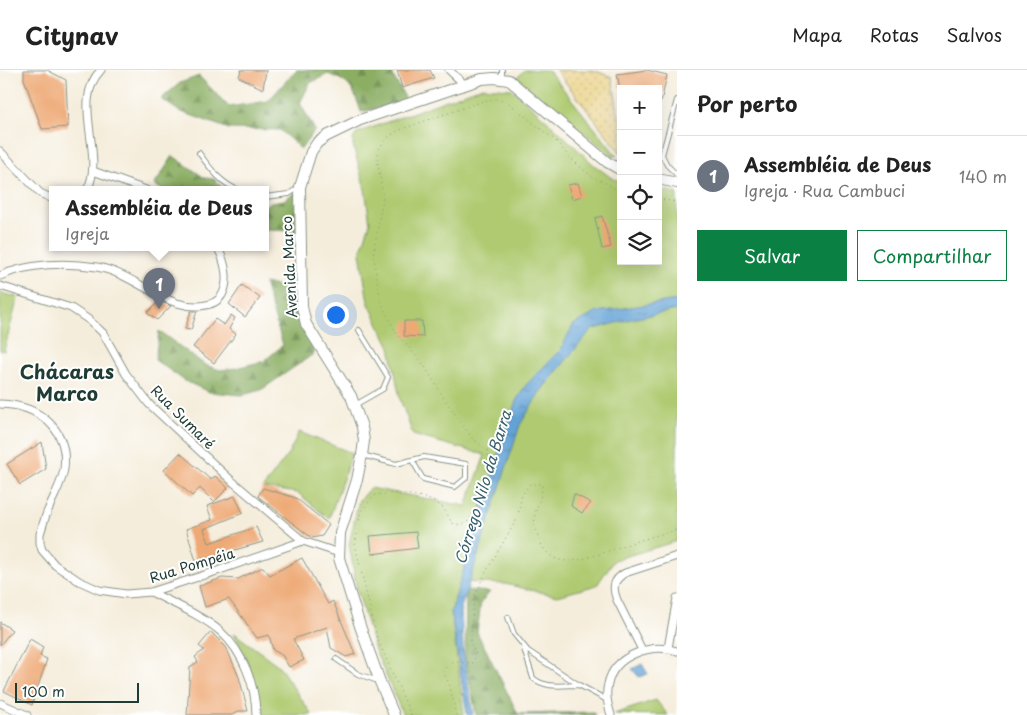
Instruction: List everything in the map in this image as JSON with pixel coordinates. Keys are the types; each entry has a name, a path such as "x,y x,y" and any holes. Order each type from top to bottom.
{"main road":[{"name":"Avenida Marco","path":"394,715 380,682 351,600 339,553 340,533 357,480 362,455 364,441 362,427 355,404 306,324 302,307 300,187 310,152 317,143 327,136 360,120 502,74 607,162 617,168"},
{"path":"662,180 677,183"}],"street":[{"path":"89,186 93,171 89,95 96,75 101,70"},
{"path":"449,70 465,85"},
{"path":"0,151 40,193 49,196"},
{"path":"93,171 135,186"},
{"path":"0,276 14,270 44,265 70,264 98,267 115,272 173,301 193,306 205,305 212,304 220,299 225,289 225,273 220,251"},
{"name":"Rua Sumaré","path":"0,286 71,308 90,320 103,333 126,374 150,404 218,469 303,541"},
{"name":"Rua Pompéia","path":"0,404 24,407 39,414 57,430 62,444 64,470 40,534 40,543 47,556 55,565 79,581 99,590 126,594 151,592 303,541"},
{"path":"303,541 339,553"},
{"path":"642,650 616,600 614,592 615,582 618,577 626,573 677,556"},
{"path":"151,592 209,624 229,640 248,672 256,715"},
{"path":"668,648 677,598"},
{"path":"611,715 607,700 608,684 613,673 625,659 642,650 652,648 677,650"},
{"path":"0,703 27,715"}],"lane":[{"path":"662,149 677,100"},
{"path":"199,152 216,175 229,186"},
{"path":"662,159 677,175"},
{"path":"269,196 289,194 300,187"},
{"path":"355,404 383,389 388,378 359,330"},
{"path":"362,455 396,464 412,460 424,457 466,464 466,478 454,487 422,479 412,460"},
{"path":"508,617 514,634 524,647 579,685 607,700"},
{"path":"524,647 533,678 536,681 545,685 579,685"},
{"path":"336,659 358,674 380,682"}],"path":[{"path":"411,715 377,638 355,545 361,511 375,495 393,492 424,498 442,507 452,523 461,525 468,521 475,509 488,460 488,450 472,438 447,403 424,365 396,333 381,302 373,255 383,198 377,156 380,146 387,138 399,130 486,100 505,100 557,142 569,157 591,176 617,189"},
{"path":"662,200 677,202"},
{"path":"456,715 450,686 444,670 451,662 471,663 476,653 470,643 474,599 483,577 517,519 522,495 530,484 542,484 534,522 541,542 549,554 558,559 569,561 583,560 677,530"}],"green space":[{"path":"296,70 392,70 393,76 407,101 361,112 354,92 342,80 328,74 310,83 300,103 315,130 301,149 280,130 229,129 179,111 161,99 180,83 199,76 229,107 268,101"},
{"path":"524,70 548,70 617,156 613,156 517,78"},
{"path":"482,87 512,89 593,164 617,180 617,265 662,265 662,190 677,193 677,541 614,560 597,585 557,596 505,584 460,582 451,612 464,715 403,715 375,650 357,590 349,544 359,500 370,488 466,506 485,455 413,435 400,399 390,347 368,302 360,253 370,223 365,189 353,145 353,139 357,133"},
{"path":"173,156 205,178 214,179 220,186 156,186 154,185"},
{"path":"295,192 296,231 269,230 269,203 284,200"},
{"path":"264,283 290,289 315,353 261,390 242,395 209,392 185,381 155,360 159,331 205,365 220,370 264,361 283,345"},
{"path":"0,293 18,297 4,351 0,350"},
{"path":"299,432 352,453 329,519 298,493 263,488 289,453"},
{"path":"466,590 490,592 481,602 477,632 518,714 593,712 595,715 476,715 465,656"},
{"path":"234,633 279,666 312,715 262,715 258,693"},
{"path":"656,700 668,715 614,714"}],"sand":[{"path":"556,70 592,70 612,77 617,106 617,148"}],"water":[{"path":"677,300 677,310 631,319 591,330 540,392 520,425 461,608 463,650 473,715 467,715 451,612 502,441 516,401 525,386 561,349 573,325 597,312"},
{"path":"642,664 648,674 639,677 632,669"}],"building":[{"path":"24,70 47,70 66,80 68,127 42,129 24,79"},
{"path":"241,70 266,70 263,89 239,77"},
{"path":"397,70 430,70 434,78 402,88"},
{"path":"647,70 667,75 662,98 662,85 619,85 617,74"},
{"path":"578,183 582,196 572,199 568,185"},
{"path":"602,216 611,247 602,249 595,218"},
{"path":"242,285 260,298 245,317 229,304"},
{"path":"159,301 171,306 157,320 147,313"},
{"path":"191,311 197,311 191,330 185,329"},
{"path":"231,315 235,318 229,329 236,334 214,363 193,347 215,319 224,325"},
{"path":"404,321 422,321 423,337 404,336"},
{"path":"42,442 46,469 20,485 7,464"},
{"path":"180,453 211,480 215,476 228,488 214,502 200,488 192,496 164,470"},
{"path":"263,488 296,498 329,525 322,536 312,538 260,498 258,496"},
{"path":"574,494 591,503 582,513 571,506"},
{"path":"235,496 243,513 204,529 209,543 256,527 263,542 196,561 186,529 212,520 207,506"},
{"path":"416,532 418,548 372,554 370,536"},
{"path":"302,558 328,604 333,601 355,654 346,657 331,648 327,627 293,639 304,660 289,667 282,655 273,650 269,635 257,638 229,599 205,607 199,586 222,578 238,579 263,567 270,575"},
{"path":"0,622 12,630 0,645"},
{"path":"211,632 226,647 239,677 248,711 238,711 232,715 187,715 190,667 198,662 195,657 204,650 199,646"},
{"path":"30,639 43,647 40,656 47,659 32,705 4,691"}],"place":[{"name":"Assembléia de Deus","path":"159,309"}],"district":[{"name":"Chácaras Marco","path":"67,382"}],"water label":[{"name":"Córrego Nilo da Barra","path":"482,487"}]}
